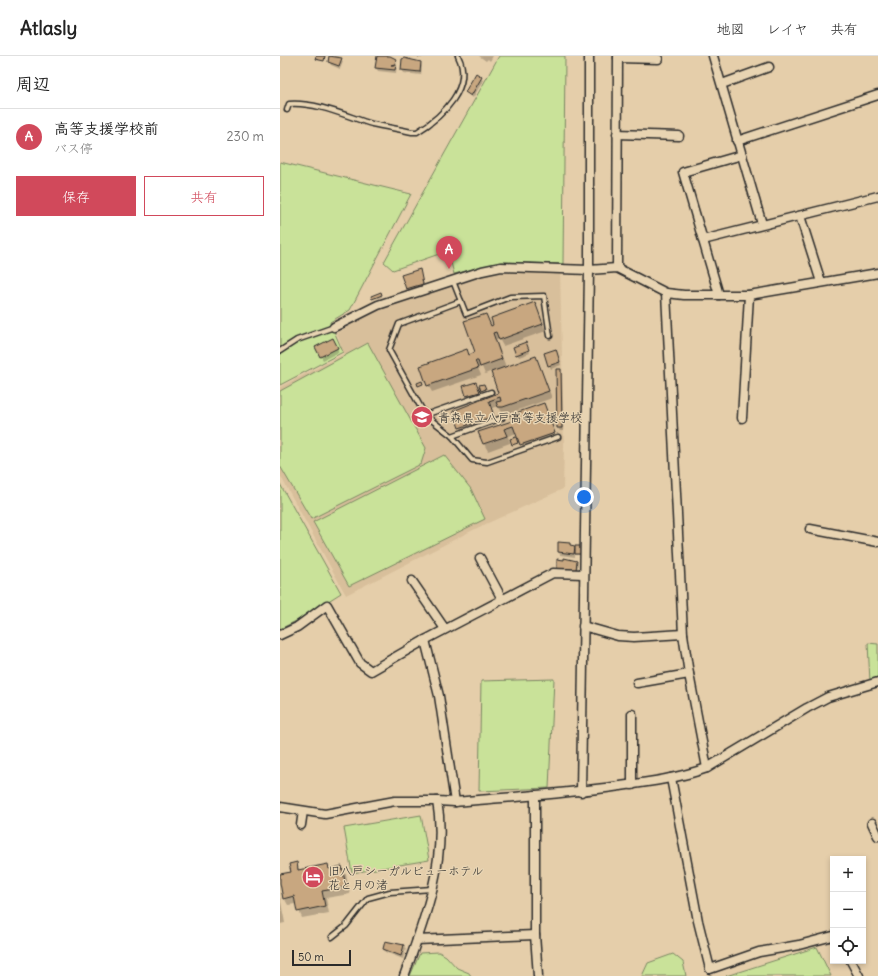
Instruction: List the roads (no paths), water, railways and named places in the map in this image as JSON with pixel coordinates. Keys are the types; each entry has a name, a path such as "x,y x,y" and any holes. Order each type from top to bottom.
{"street":[{"path":"581,792 583,574 589,270 589,56"},
{"path":"713,56 762,224"},
{"path":"617,268 618,57 658,59"},
{"path":"722,84 769,67"},
{"path":"737,141 878,95"},
{"path":"617,134 679,136"},
{"path":"719,295 683,172 742,155"},
{"path":"703,240 878,196"},
{"path":"800,216 821,282"},
{"path":"334,327 378,304 482,271 502,268 589,270 617,268 666,293 719,295 749,295 878,273"},
{"path":"666,293 683,634 688,674 707,768"},
{"path":"742,418 749,295"},
{"path":"810,529 878,542"},
{"path":"480,558 502,599"},
{"path":"280,635 297,627 326,605 360,663 371,671 445,629 553,573 583,574"},
{"path":"412,581 445,629"},
{"path":"583,626 618,636 634,637 683,634"},
{"path":"425,640 439,696 455,802"},
{"path":"637,683 688,674"},
{"path":"280,807 325,814 394,801 455,802 581,792 671,778 707,768 828,697 878,682"},
{"path":"632,714 632,785"},
{"path":"671,778 698,921 710,969 759,952 800,945 830,937"},
{"path":"535,795 535,935 538,976"},
{"path":"404,976 417,940 432,889 441,819 437,801"},
{"path":"301,825 303,811"},
{"path":"872,823 878,836"},
{"path":"417,940 535,935"},
{"path":"853,964 860,976"}],"lane":[{"path":"287,110 289,104 309,106 378,125 417,132 435,118 456,96 462,78 462,70 458,56"},
{"path":"453,281 466,314 510,297 544,296 550,336"},
{"path":"461,301 399,324 389,350 425,415 452,436 472,460 487,462 558,437"},
{"path":"280,351 297,340 334,327"},
{"path":"425,415 491,392"},
{"path":"452,436 502,418"},
{"path":"332,937 346,926 368,898 390,892 432,889"}],"place":[{"name":"高等支援学校前","path":"449,269"},
{"name":"青森県立八戸高等支援学校","path":"422,417"},
{"name":"旧八戸シーガルビューホテル 花と月の渚","path":"313,877"}]}
